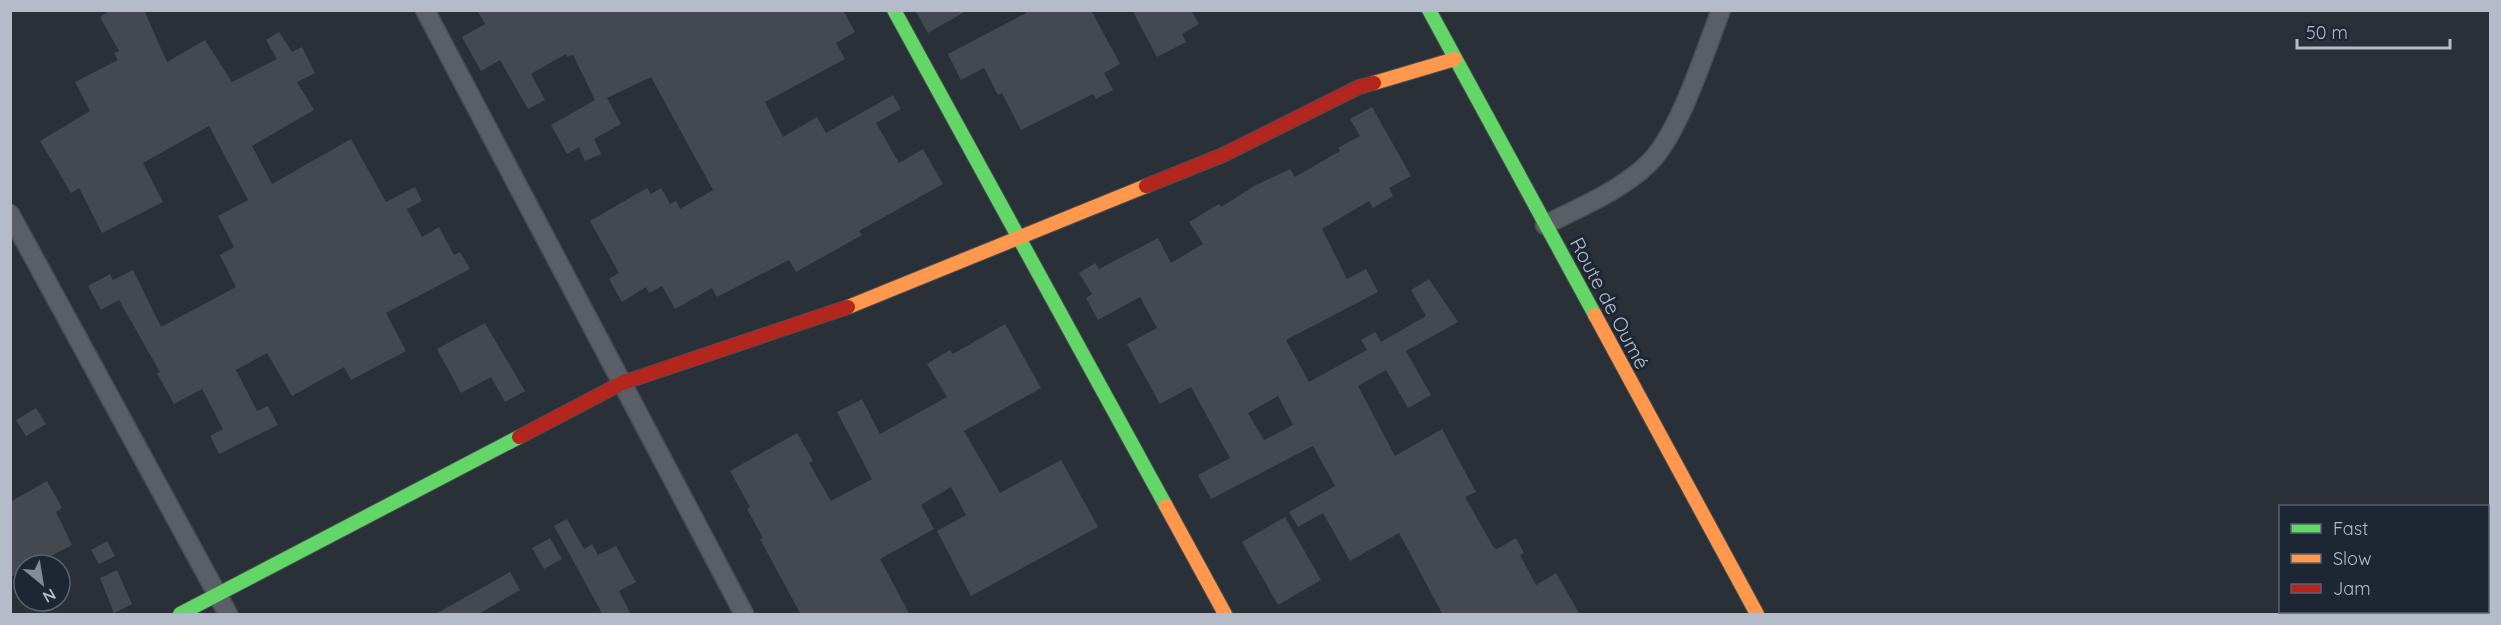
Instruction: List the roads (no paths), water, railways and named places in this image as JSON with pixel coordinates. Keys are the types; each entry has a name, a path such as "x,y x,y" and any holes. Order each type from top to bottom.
{"street":[{"path":"425,10 744,615"},
{"path":"894,10 1225,615"},
{"name":"Route de Oumé","path":"1429,10 1757,615"},
{"path":"1545,225 1598,198 1649,163 1678,120 1721,10"},
{"path":"180,615 622,383 843,309 1019,240 1223,155 1359,87 1455,59"},
{"path":"10,214 228,615"}]}
